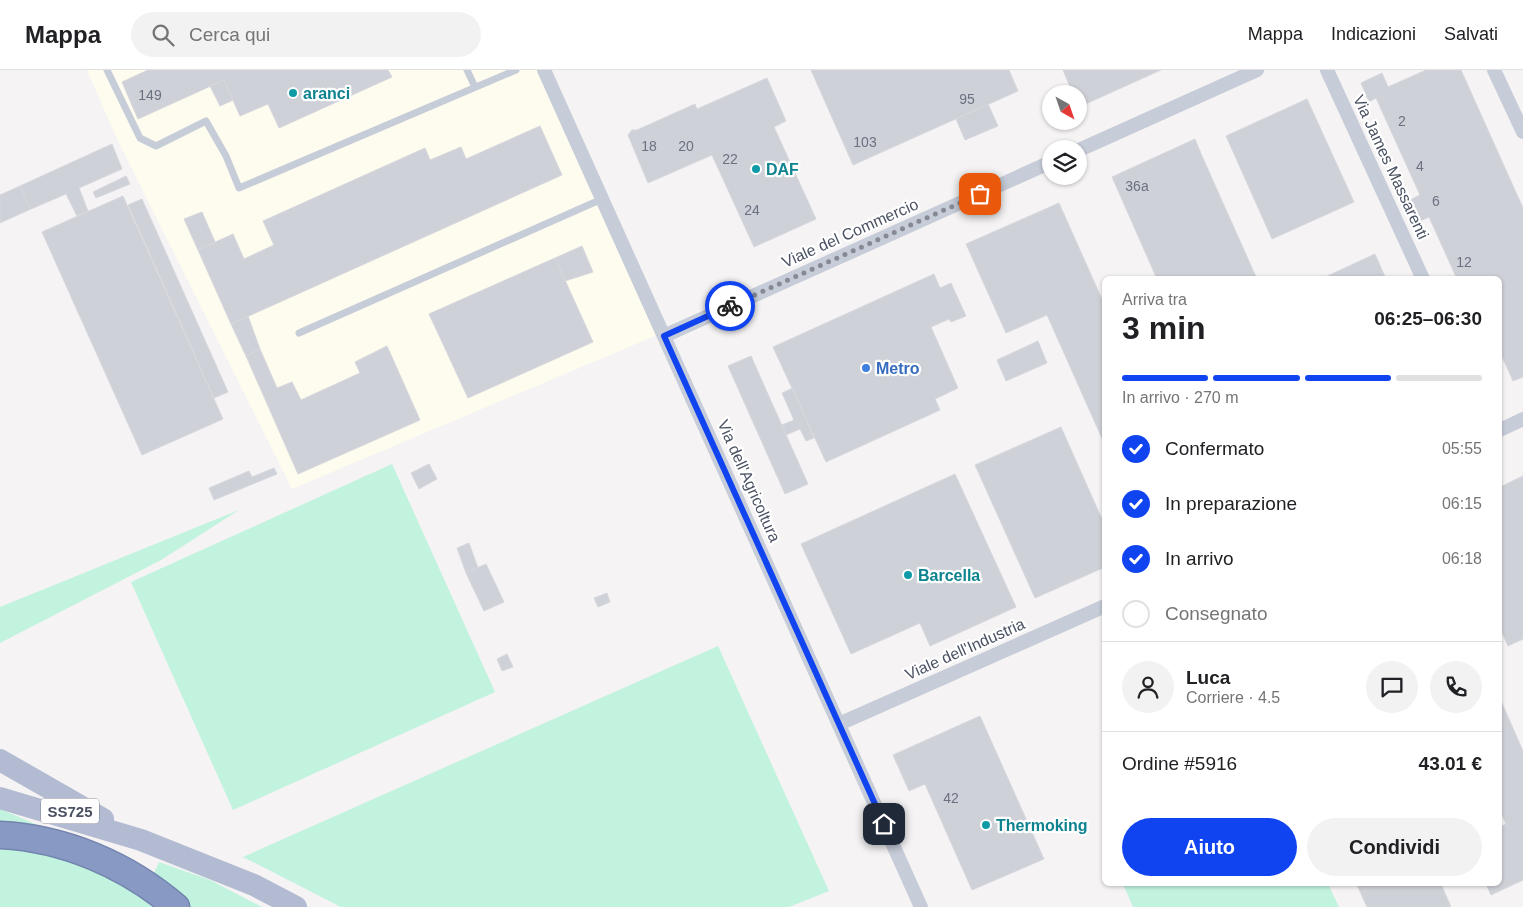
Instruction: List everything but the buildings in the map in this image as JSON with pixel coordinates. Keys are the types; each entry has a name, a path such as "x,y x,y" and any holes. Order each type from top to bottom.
{"highway":[{"path":"0,835 38,839 101,860 141,880 176,907"}],"main road":[{"path":"0,760 141,840"},
{"name":"SS725","path":"0,781 141,840"},
{"path":"0,798 141,840 254,885 296,907"}],"street":[{"name":"Via dell'Agricoltura","path":"544,70 921,907"},
{"path":"1087,146 1258,70"},
{"name":"Via James Massarenti","path":"1327,70 1423,276"},
{"path":"1494,70 1523,132"},
{"name":"Viale del Commercio","path":"664,336 1042,166"},
{"path":"1502,429 1523,420"},
{"name":"Viale dell'Industria","path":"839,724 1102,607"}],"lane":[{"path":"107,70 140,138 156,146 206,121 226,156 239,188 516,70"},
{"path":"467,70 475,87"},
{"path":"299,333 602,199"}],"shaded area":[{"path":"87,70 547,70 662,333 292,489 117,139"}],"green space":[{"path":"392,464 495,692 233,810 131,582"},
{"path":"239,510 161,560 0,643 0,607"},
{"path":"718,646 829,891 789,907 341,907 243,857"},
{"path":"0,809 66,837 0,827"},
{"path":"0,842 80,858 168,907 0,907"},
{"path":"159,862 210,880 262,907 188,907 151,880"},
{"path":"1124,886 1329,886 1339,907 1133,907"}],"way so far":[{"path":"730,306 980,194"}],"place":[{"name":"aranci","path":"293,93"},
{"name":"DAF","path":"756,169"},
{"name":"Metro","path":"866,368"},
{"name":"Barcella","path":"908,575"},
{"name":"Thermoking","path":"986,825"}],"route":[{"path":"730,306 664,336 884,824"}]}
